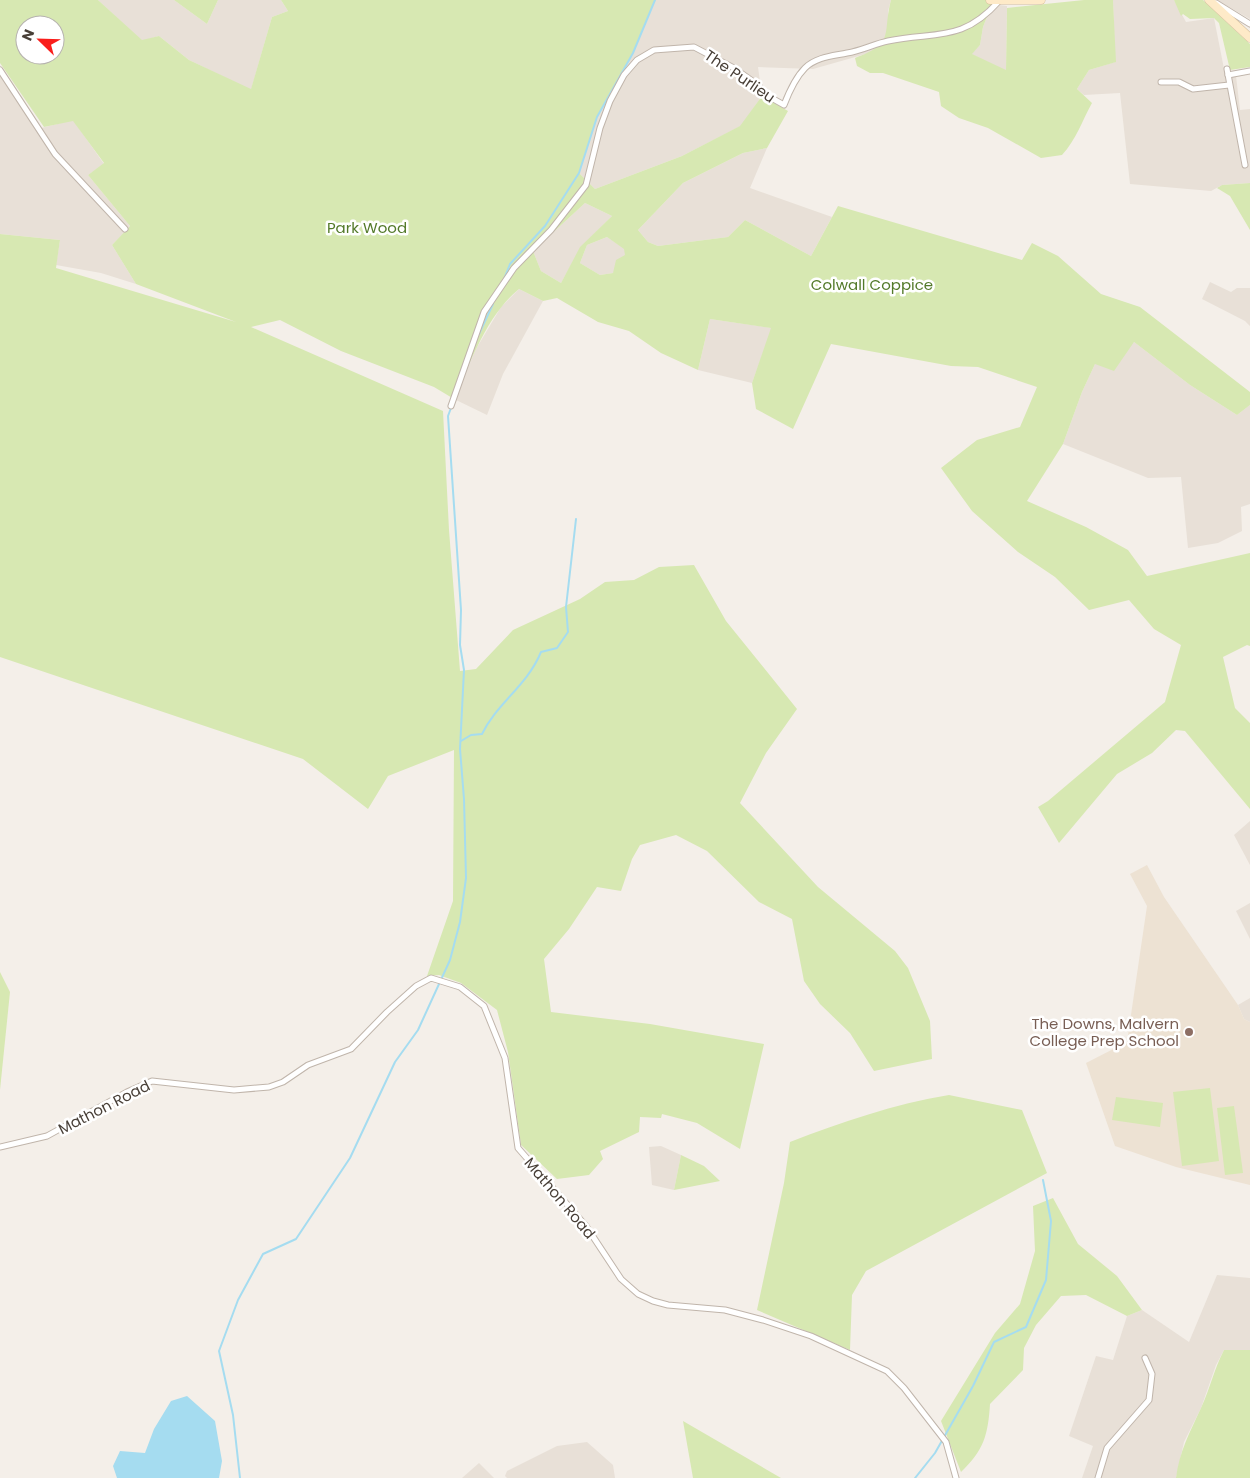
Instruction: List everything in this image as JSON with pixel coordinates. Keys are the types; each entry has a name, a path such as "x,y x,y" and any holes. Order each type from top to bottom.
{"main road":[{"path":"990,0 1041,0"},
{"path":"1210,0 1250,38"}],"street":[{"path":"1210,0 1250,24"},
{"name":"The Purlieu","path":"451,406 484,312 514,268 551,230 586,185 600,128 610,101 624,75 637,60 654,50 694,46 734,68 758,85 768,96 784,105 796,79 806,67 828,56 849,53 889,41 949,34 968,27 985,16 999,1"},
{"path":"0,70 55,154 125,229"},
{"path":"1245,165 1228,72 1250,71"},
{"path":"1162,82 1179,82 1193,89 1229,85"},
{"name":"Mathon Road","path":"0,1147 47,1136 127,1092 152,1081 234,1090 269,1087 324,1058 351,1049 387,1012 423,982 431,978 447,982 460,987 484,1006 506,1058 518,1148 586,1226 621,1279 638,1294 653,1301 668,1305 725,1310 763,1320 810,1336 886,1371 904,1388 946,1442 956,1478"},
{"path":"1098,1478 1108,1448 1149,1400 1152,1374 1145,1358"}],"shaded area":[{"path":"98,0 174,0 207,24 218,0 281,0 288,11 272,17 251,90 189,60 159,36 142,41"},
{"path":"655,0 891,0 888,11 888,34 873,52 813,69 758,67 762,96 741,126 682,156 595,189 579,173 597,117 647,21"},
{"path":"1113,0 1174,0 1186,22 1214,18 1226,79 1236,76 1240,110 1250,109 1250,183 1222,185 1211,191 1130,184 1120,93 1084,95 1077,89 1089,70 1115,62"},
{"path":"1217,0 1250,0 1250,19 1243,15"},
{"path":"992,4 1007,6 1006,71 971,54 980,45 983,27"},
{"path":"0,74 37,129 73,120 104,164 88,175 130,226 112,245 136,284 101,273 56,265 60,240 0,234"},
{"path":"767,148 750,188 832,217 811,256 745,220 728,237 658,246 648,242 638,230 683,183 743,153"},
{"path":"585,203 612,216 581,247 561,283 541,271 533,251"},
{"path":"607,237 625,249 626,255 613,273 600,275 580,263 587,245"},
{"path":"1210,282 1231,292 1237,288 1250,288 1250,326 1245,321 1202,299"},
{"path":"519,289 543,301 503,374 487,415 454,399 476,349 501,307"},
{"path":"710,319 772,328 752,383 698,370"},
{"path":"1134,342 1190,385 1237,415 1250,405 1250,504 1241,507 1242,531 1218,543 1188,548 1181,477 1148,478 1063,444 1082,392 1095,364"},
{"path":"1250,821 1250,865 1234,835"},
{"name":"The Downs, Malvern College Prep School","path":"1147,865 1164,897 1238,1005 1244,1019 1250,1022 1250,1185 1176,1167 1115,1146 1086,1063 1127,1042 1147,906 1130,874"},
{"path":"1250,903 1250,939 1236,911"},
{"path":"1250,998 1250,1022 1244,1019 1238,1005"},
{"path":"661,1146 681,1155 674,1190 652,1185 649,1147"},
{"path":"1217,1275 1250,1278 1250,1350 1224,1350 1216,1365 1201,1408 1184,1442 1176,1478 1082,1478 1093,1446 1069,1436 1096,1356 1113,1360 1127,1316 1142,1310 1189,1342"},
{"path":"587,1442 613,1465 615,1478 507,1478 505,1476 507,1471 557,1446"},
{"path":"479,1463 494,1478 462,1478"}],"green space":[{"path":"0,0 98,0 142,40 159,36 189,60 251,89 272,17 288,11 281,0 655,0 633,53 597,117 579,173 595,189 682,156 740,126 762,96 788,111 767,148 743,153 683,183 638,230 648,242 658,246 728,237 745,220 811,256 838,206 1022,260 1032,243 1058,256 1101,294 1140,307 1250,392 1250,405 1237,415 1190,385 1134,342 1114,371 1095,364 1082,392 1063,444 1027,501 1086,527 1128,550 1147,576 1250,553 1250,646 1247,645 1223,657 1235,708 1250,723 1250,809 1185,731 1176,730 1152,753 1117,774 1059,843 1038,807 1048,801 1165,702 1181,645 1154,629 1129,600 1089,610 1055,577 1018,552 972,511 941,468 977,440 1020,427 1037,387 978,367 951,366 831,344 793,429 756,409 752,383 771,328 710,319 698,370 661,353 629,331 598,322 557,298 543,301 519,289 507,300 488,326 454,399 434,387 341,351 280,320 251,327 443,411 449,530 460,671 476,669 513,630 580,599 605,582 634,580 659,567 694,565 726,621 797,709 766,753 740,803 818,887 895,951 908,968 930,1021 932,1059 874,1071 850,1033 820,1004 804,981 792,919 759,902 707,851 676,835 640,845 632,859 621,891 597,887 569,929 544,959 551,1012 650,1024 764,1044 740,1149 697,1123 662,1114 661,1118 640,1117 639,1132 600,1151 603,1159 589,1175 557,1179 521,1145 508,1052 497,1010 461,983 439,975 427,976 453,901 454,750 388,776 368,809 303,759 0,657 0,234 60,240 56,268 236,322 136,284 112,245 130,226 88,175 104,163 73,121 44,127 0,63","holes":["585,203 612,216 580,247 561,283 541,271 533,251","607,237 624,249 625,255 616,260 613,273 600,275 580,263 587,245"]},
{"path":"174,0 218,0 207,24"},
{"path":"891,0 999,0 992,4 983,27 980,45 972,54 1006,70 1007,8 1084,0 1113,0 1116,62 1089,70 1077,89 1092,103 1075,137 1062,155 1041,158 988,128 959,118 941,106 939,92 883,73 870,73 857,66 855,58 868,53 882,42 885,36"},
{"path":"1174,0 1203,0 1250,44 1250,67 1230,70 1219,23 1214,18 1190,19 1183,14 1181,16"},
{"path":"1250,183 1250,230 1230,196 1217,188 1222,185"},
{"path":"0,972 10,992 0,1090"},
{"path":"1210,1088 1219,1161 1182,1166 1173,1092"},
{"path":"949,1095 1022,1110 1047,1173 866,1271 852,1295 850,1350 757,1310 784,1183 790,1142 868,1114 908,1103"},
{"path":"1116,1097 1163,1103 1160,1127 1112,1120"},
{"path":"1234,1106 1243,1173 1225,1175 1217,1108"},
{"path":"681,1155 704,1166 720,1181 674,1190"},
{"path":"1053,1198 1078,1244 1117,1276 1142,1310 1127,1316 1086,1295 1061,1296 1036,1325 1024,1348 1023,1370 990,1404 988,1425 980,1449 961,1472 941,1421 995,1333 1020,1304 1035,1251 1033,1206"},
{"path":"1224,1350 1250,1350 1250,1478 1176,1478 1186,1442"},
{"path":"683,1421 781,1478 693,1478"}],"water":[{"path":"187,1396 215,1421 222,1461 219,1478 117,1478 113,1466 120,1451 145,1453 154,1429 171,1401"}],"waterway":[{"path":"504,279 510,264 545,226 579,173 597,117 633,53 655,0"},
{"path":"479,334 493,304"},
{"path":"240,1478 233,1415 219,1351 238,1300 263,1254 296,1239 350,1158 395,1062 418,1030 450,960 460,922 466,878 464,799 460,749 464,670 460,645 461,610 448,416 451,408"},
{"path":"461,741 471,735 482,734 488,723 528,675 541,652 557,648 568,632 566,607 576,519"},
{"path":"915,1478 935,1453 973,1386 994,1342 1026,1327 1046,1280 1051,1221 1043,1180"}],"place":[{"name":"The Downs, Malvern College Prep School","path":"1189,1032"}],"park label":[{"name":"Park Wood","path":"367,227"},
{"name":"Colwall Coppice","path":"872,284"}]}
